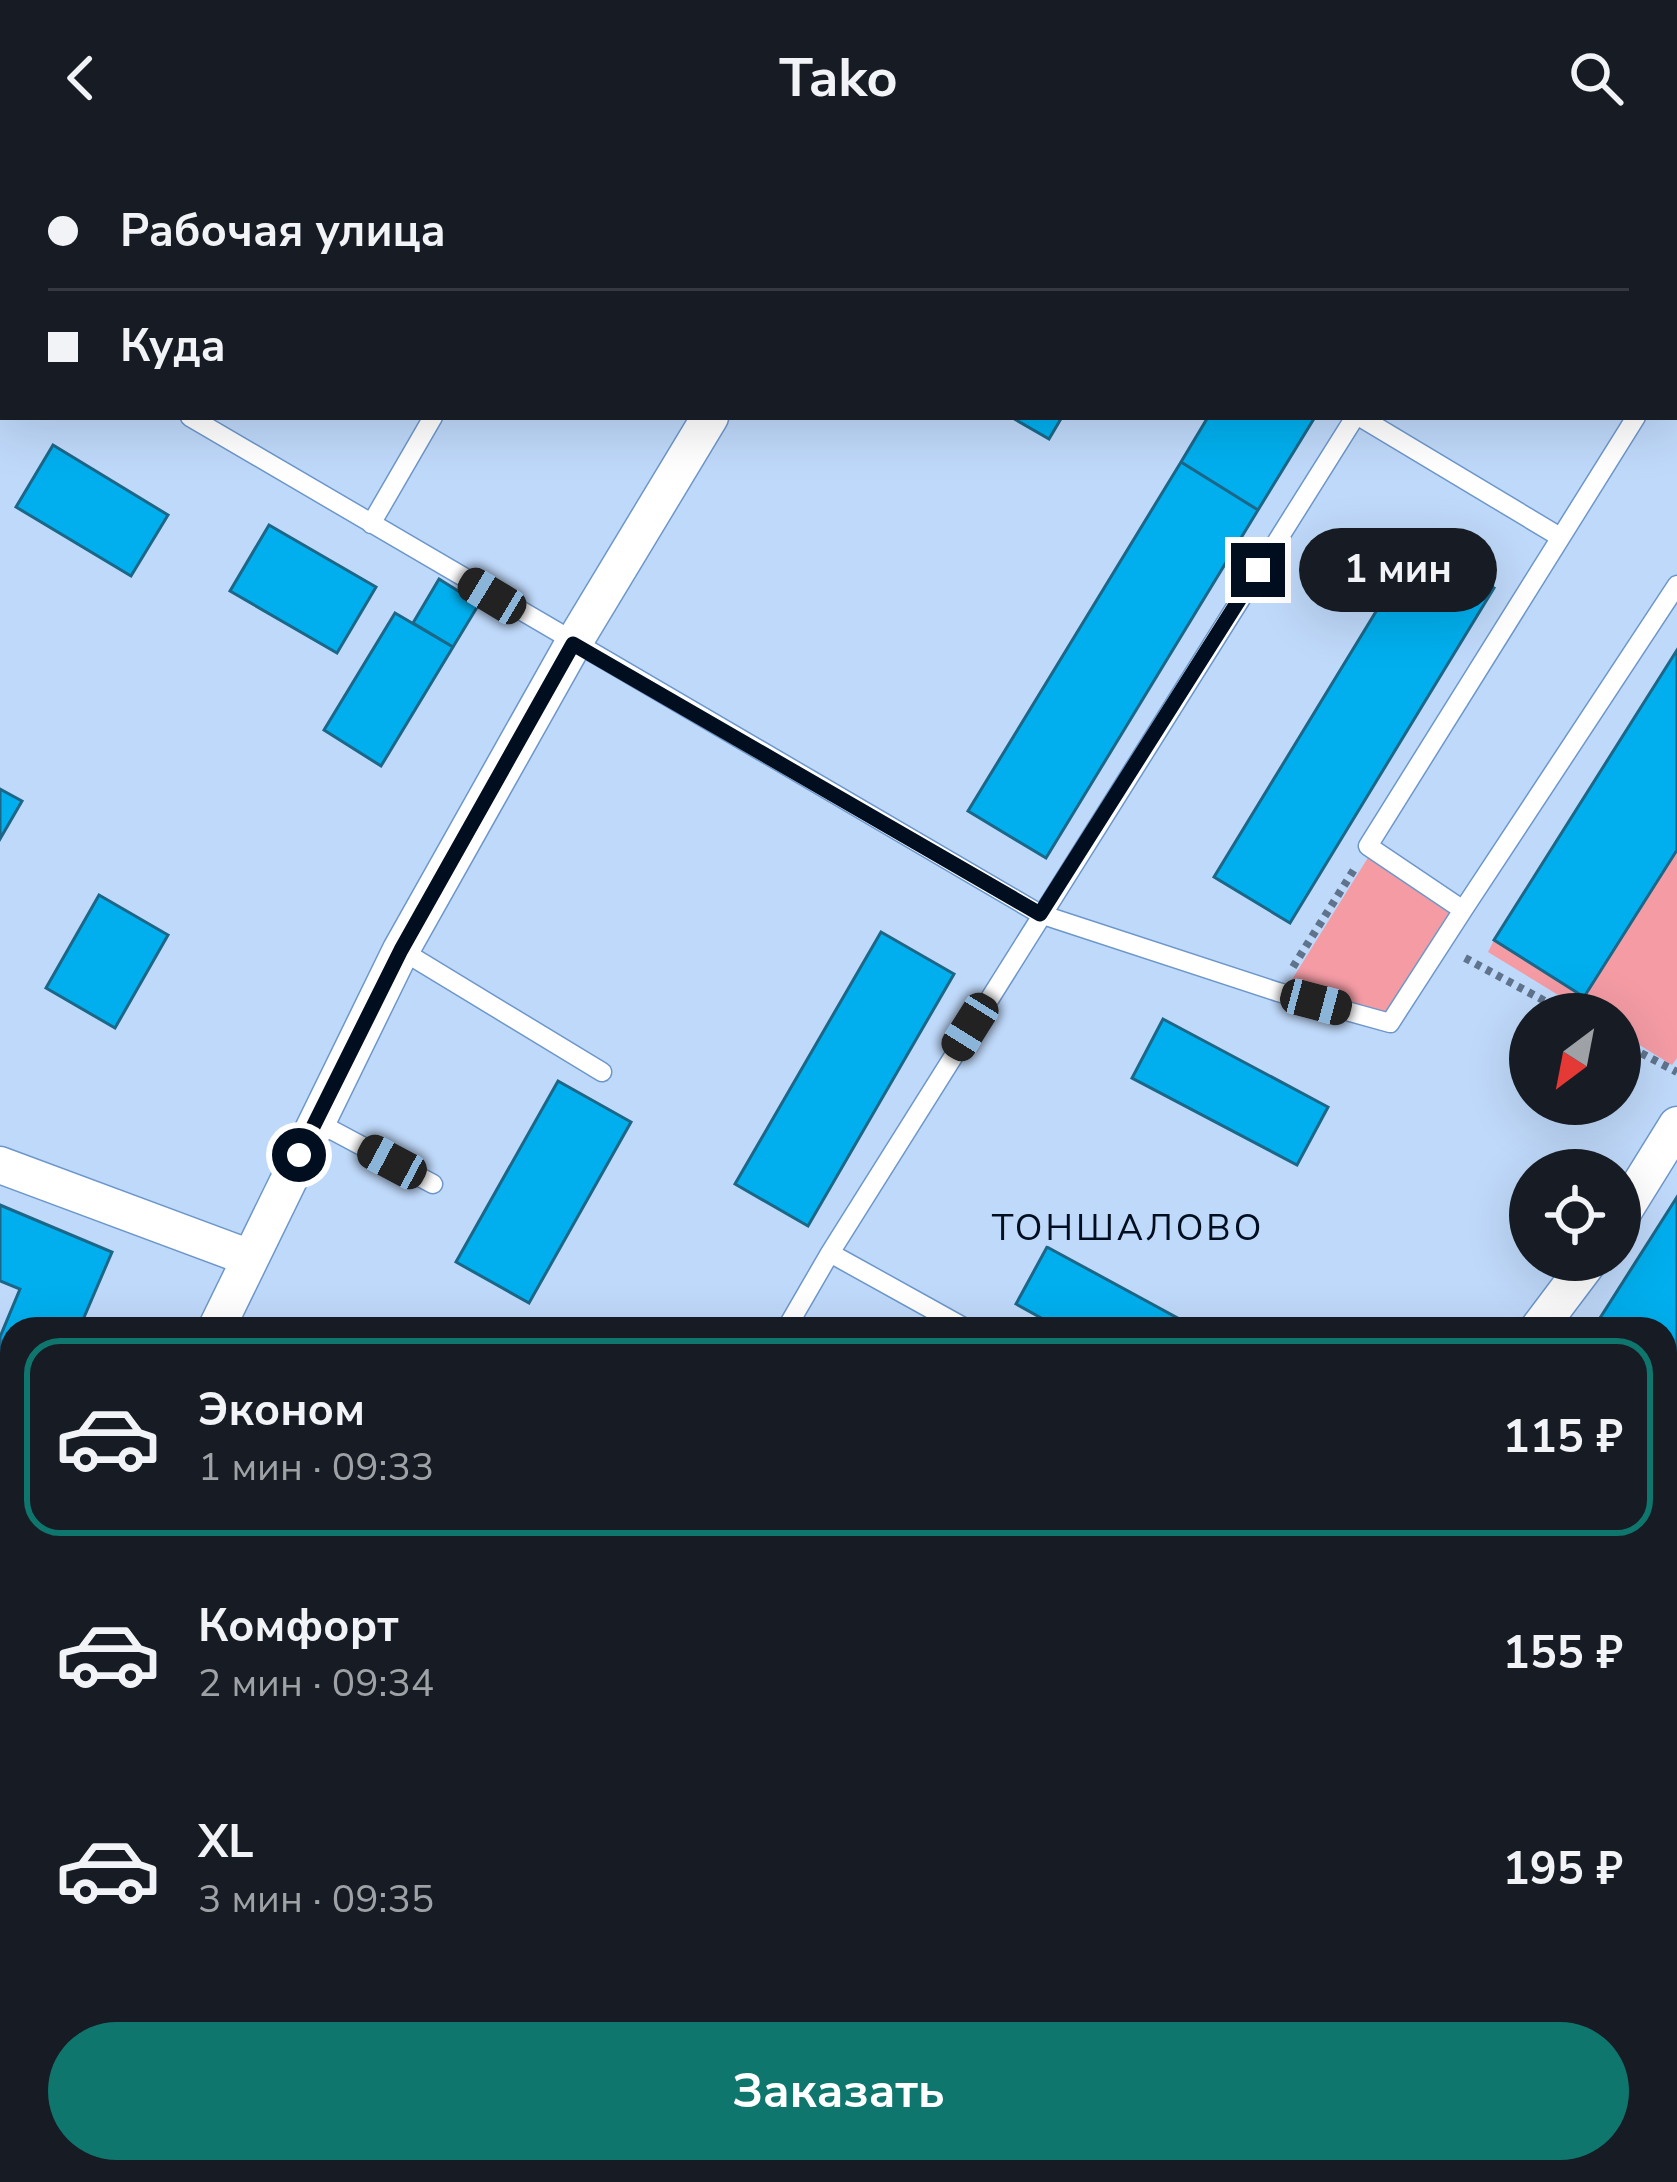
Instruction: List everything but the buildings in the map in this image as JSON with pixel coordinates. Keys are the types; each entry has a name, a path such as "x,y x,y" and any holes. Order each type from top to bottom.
{"street":[{"path":"222,1317 401,950 573,644 708,420"},
{"path":"1641,1183 1677,1125"},
{"path":"0,1165 250,1258"},
{"path":"1547,1317 1573,1281"}],"lane":[{"path":"195,420 1040,914 1278,992 1390,1022 1677,585"},
{"path":"371,524 431,420"},
{"path":"793,1317 1040,914 1355,420"},
{"path":"1362,420 1560,537"},
{"path":"1463,910 1368,846 1634,420"},
{"path":"401,950 602,1072"},
{"path":"316,1120 433,1184"},
{"path":"830,1253 945,1317"}],"path":[{"path":"1278,992 1368,846"},
{"path":"1442,946 1530,993"},
{"path":"1641,1053 1677,1072"}],"shaded area":[{"path":"1677,850 1677,1058 1672,1065 1641,1046 1641,993 1588,993"},
{"path":"1369,856 1456,912 1386,1016 1288,986"},
{"path":"1494,940 1579,993 1555,993 1488,952"}],"district":[{"name":"ТОНШАЛОВО","path":"1128,1228"}],"route":[{"path":"299,1155 401,950 573,644 1040,914 1258,570"}]}
